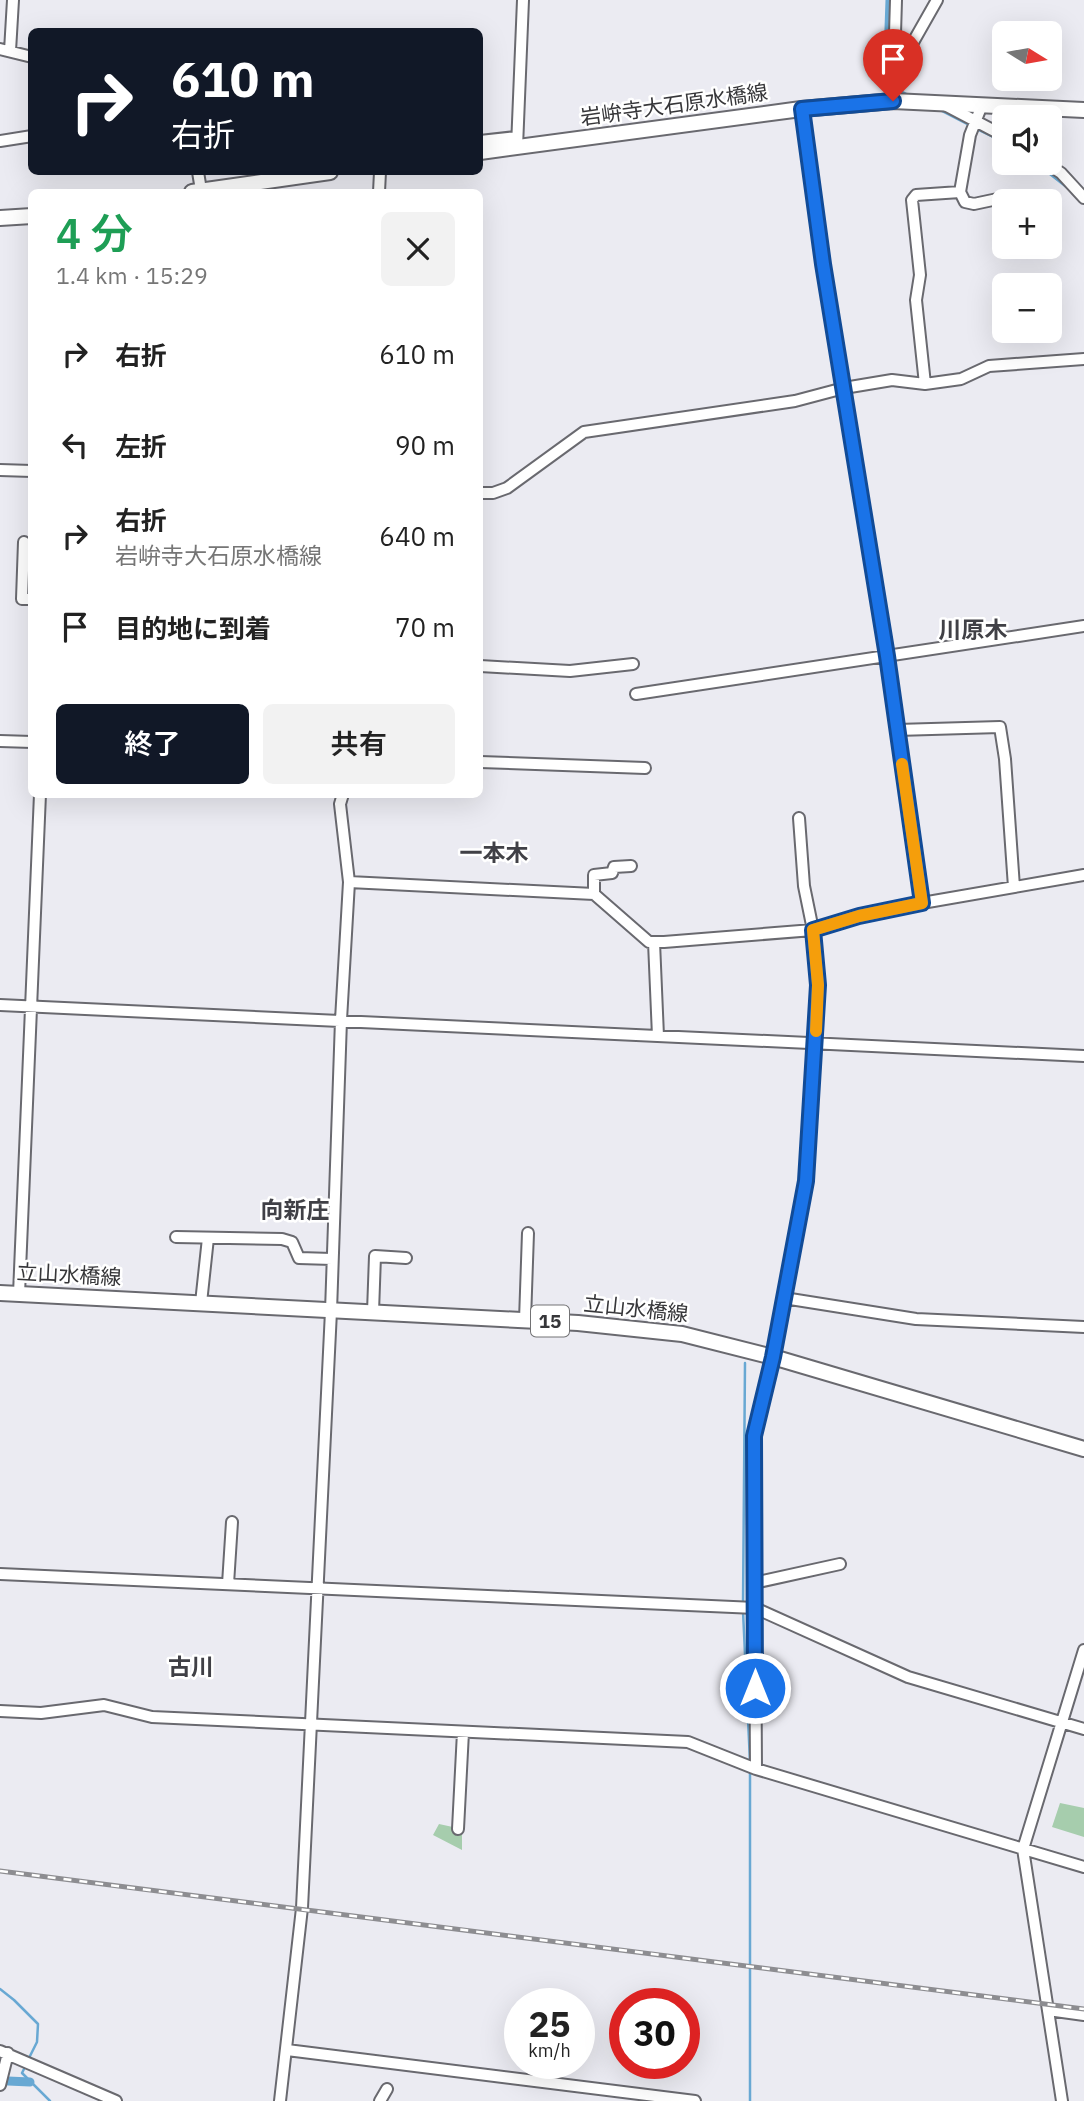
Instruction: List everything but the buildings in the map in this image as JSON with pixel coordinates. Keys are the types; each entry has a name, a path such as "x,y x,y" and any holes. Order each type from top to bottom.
{"main road":[{"name":"岩峅寺大石原水橋線","path":"483,151 516,142 893,101 1084,110"},
{"path":"211,189 309,175"},
{"path":"0,218 28,216"},
{"name":"立山水橋線","path":"0,1293 525,1320 672,1332 714,1340 1084,1449"}],"street":[{"path":"13,0 5,50 28,56"},
{"path":"483,141 516,142 523,0"},
{"path":"893,101 896,0"},
{"path":"893,77 937,0"},
{"path":"941,103 992,130"},
{"path":"982,105 970,135 960,192 965,202 974,204 992,200"},
{"path":"802,109 823,264 887,656 922,903"},
{"path":"0,141 28,137"},
{"path":"1062,174 1084,198"},
{"path":"925,384 916,300 920,275 912,200 916,195 960,192"},
{"path":"483,493 507,488 584,432 795,401 844,388 892,380 925,384 961,379 989,366 1084,359"},
{"path":"0,470 28,471"},
{"path":"24,542 22,599 28,599"},
{"path":"636,694 1084,626"},
{"path":"483,667 570,671 633,664"},
{"path":"897,730 1000,727 1005,759 1014,887"},
{"path":"0,741 28,742"},
{"path":"483,762 645,768"},
{"path":"19,1294 40,798"},
{"path":"280,2101 302,1908 331,1311 341,1020 349,883 340,804 342,798"},
{"path":"756,1769 754,1436 773,1357 806,1181 816,1044 818,985 813,930 804,886 799,818"},
{"path":"594,894 594,875 612,873 614,867 631,866"},
{"path":"349,883 594,894 649,942 654,942 813,930 859,916 922,903 1084,875"},
{"path":"654,942 658,1036"},
{"path":"0,1004 1084,1056"},
{"path":"525,1320 528,1233"},
{"path":"176,1237 282,1239 292,1242 299,1258 332,1259"},
{"path":"201,1303 208,1238"},
{"path":"373,1312 374,1256 406,1258"},
{"path":"784,1298 916,1319 1084,1327"},
{"path":"228,1584 232,1522"},
{"path":"754,1583 840,1564"},
{"path":"0,1574 755,1608 908,1677 1084,1730"},
{"path":"1062,2101 1023,1849 1084,1650"},
{"path":"0,1711 41,1713 104,1704 152,1717 688,1742 756,1769 1084,1867"},
{"path":"458,1829 463,1732"},
{"path":"1048,2010 1084,2015"},
{"path":"287,2050 695,2101"},
{"path":"0,2085 4,2052 116,2101"},
{"path":"380,2101 387,2089"}],"green space":[{"path":"1060,1803 1084,1808 1084,1837 1052,1827"},
{"path":"439,1824 462,1829 462,1850 433,1835"}],"waterway":[{"path":"887,85 890,0"},
{"path":"897,89 910,96"},
{"path":"938,109 969,125"},
{"path":"975,128 992,136"},
{"path":"1051,175 1069,189"},
{"path":"743,1605 745,1363"},
{"path":"743,1611 750,1762"},
{"path":"750,1769 750,2101"},
{"path":"0,1989 38,2024 37,2042 29,2058"},
{"path":"26,2065 22,2073 50,2101"},
{"path":"8,2081 30,2082"}],"railway":[{"path":"0,1871 1084,2009"}],"slow traffic":[{"path":"816,1031 818,985 813,930 859,916 922,903 902,764"}],"district":[{"name":"川原木","path":"973,630"},
{"name":"一本木","path":"494,853"},
{"name":"向新庄","path":"295,1210"},
{"name":"古川","path":"191,1667"}],"route":[{"path":"755,1688 754,1436 773,1357 806,1181 818,985 813,930 859,916 922,903 887,656 823,264 802,109 893,101"}]}
